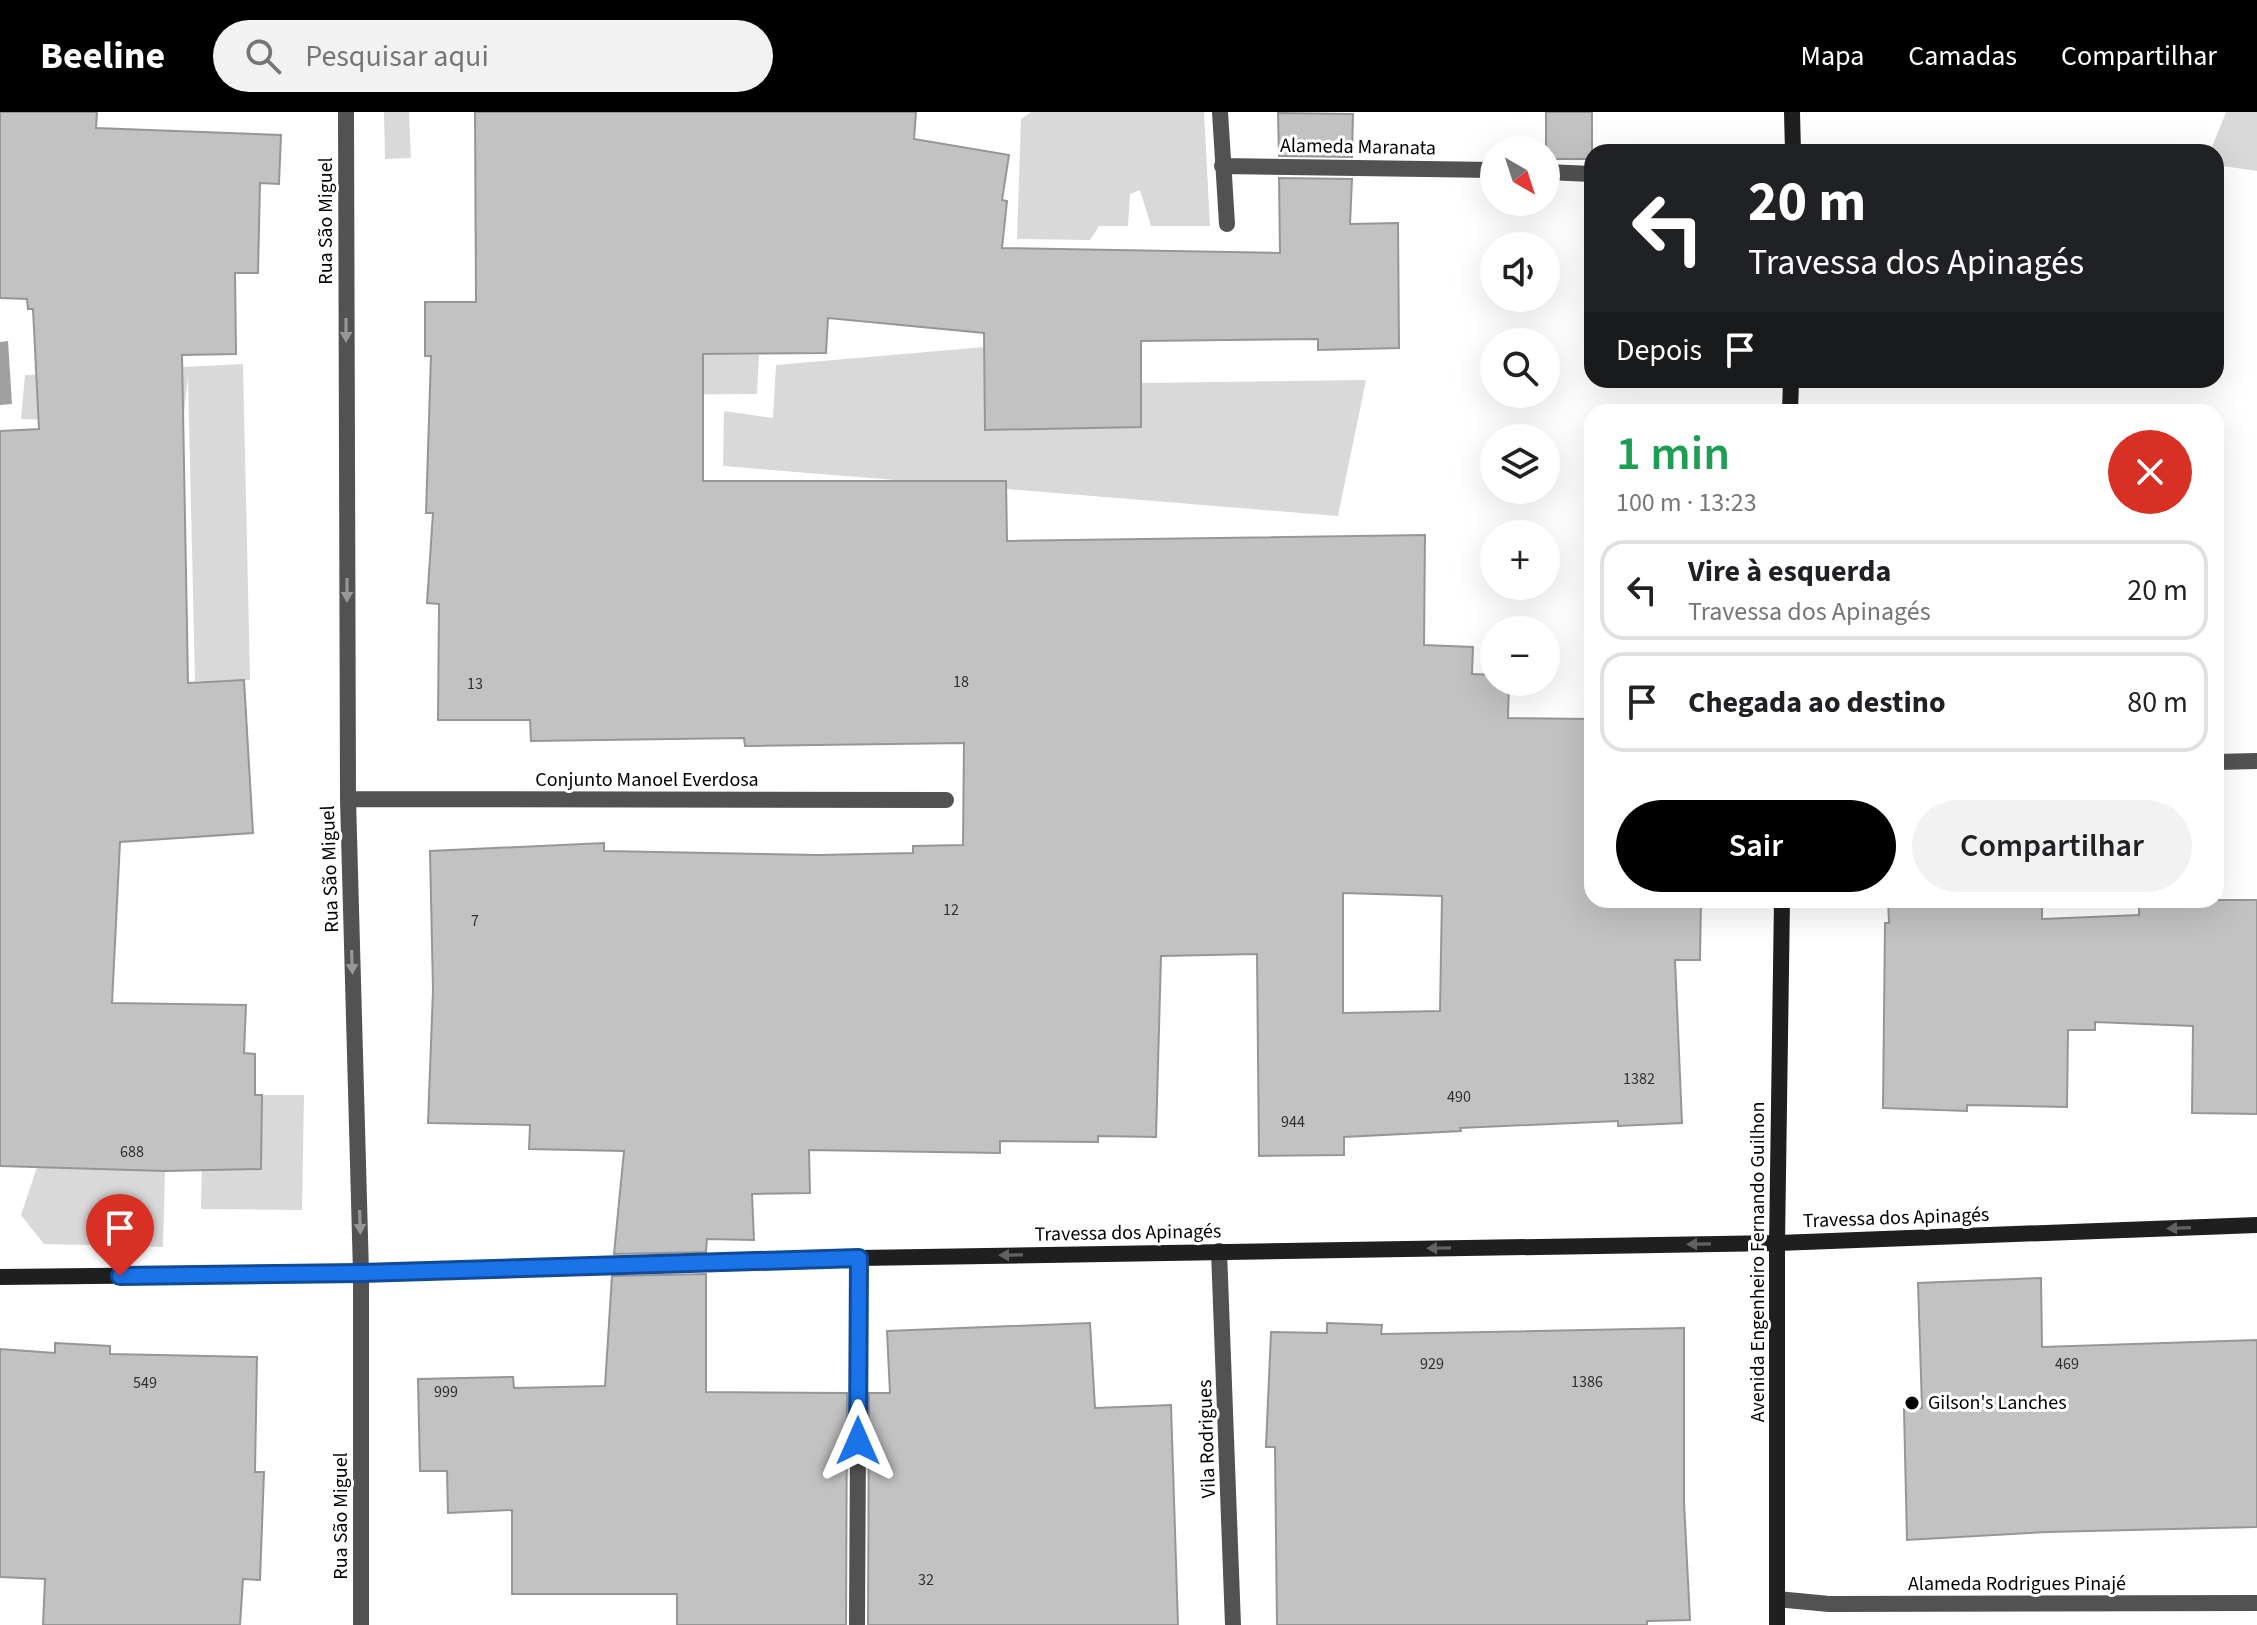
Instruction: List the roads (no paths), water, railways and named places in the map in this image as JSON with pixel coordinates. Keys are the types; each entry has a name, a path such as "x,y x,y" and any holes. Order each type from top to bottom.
{"street":[{"name":"Rua São Miguel","path":"346,112 348,799 361,1273 361,1625"},
{"path":"1220,112 1227,224"},
{"path":"1792,112 1793,144"},
{"name":"Alameda Maranata","path":"1222,166 1480,170"},
{"path":"1560,173 1584,174"},
{"path":"2224,762 2257,761"},
{"name":"Conjunto Manoel Everdosa","path":"348,799 946,800"},
{"name":"Avenida Engenheiro Fernando Guilhon","path":"1777,1625 1777,1243 1782,908"},
{"name":"Travessa dos Apinagés","path":"0,1277 361,1273 859,1258 1777,1243 2257,1225"},
{"name":"Vila Rodrigues","path":"1219,1251 1233,1625"},
{"path":"857,1625 859,1258"},
{"name":"Alameda Rodrigues Pinajé","path":"1777,1599 1829,1604 2257,1603"}],"place":[{"name":"Gilson's Lanches","path":"1912,1403"}]}
